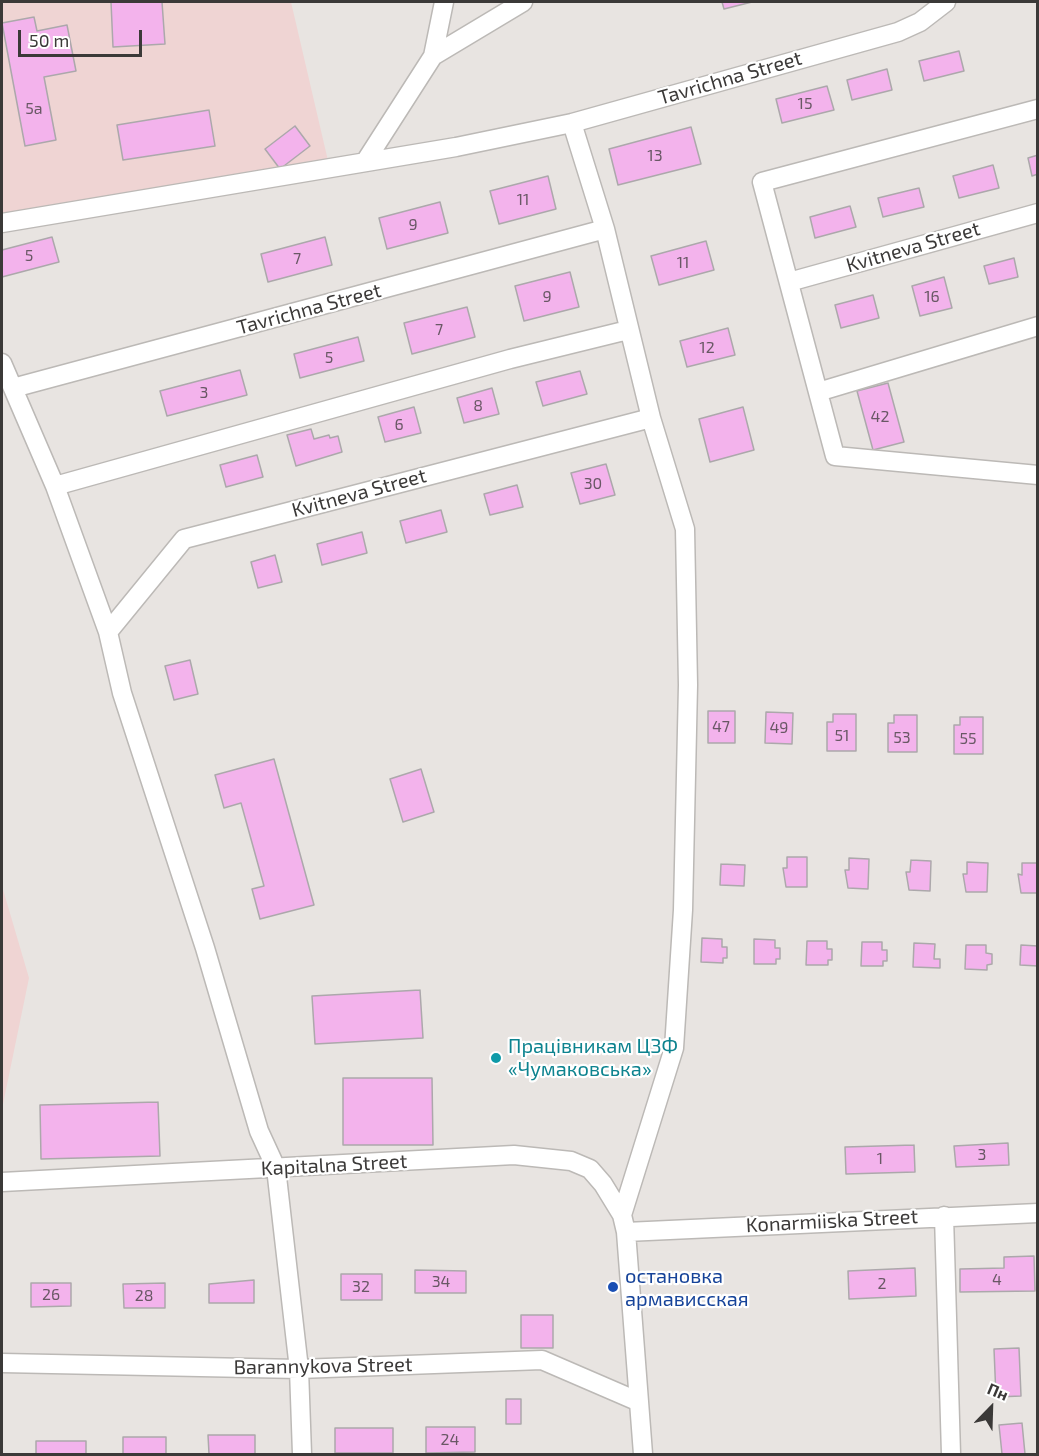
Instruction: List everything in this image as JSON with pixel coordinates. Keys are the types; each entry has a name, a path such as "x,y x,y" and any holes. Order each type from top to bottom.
{"street":[{"path":"365,162 433,56 444,2"},
{"path":"433,56 524,2"},
{"name":"Tavrichna Street","path":"2,223 456,147 572,123 898,32 920,22 946,2"},
{"path":"1038,109 762,182 835,456 1038,475"},
{"path":"572,123 604,229 651,418 685,529 688,685 683,910 674,1048 624,1223 643,1455"},
{"name":"Kvitneva Street","path":"789,282 1038,213"},
{"name":"Tavrichna Street","path":"13,388 604,229"},
{"path":"818,392 1038,326"},
{"path":"55,486 510,359 628,330"},
{"path":"2,363 55,486 108,632 122,693 202,937 259,1131 276,1168 299,1369 302,1455"},
{"name":"Kvitneva Street","path":"108,632 184,539 651,418"},
{"name":"Kapitalna Street","path":"2,1182 514,1155 571,1161 590,1169 603,1184 624,1223"},
{"name":"Konarmiiska Street","path":"624,1223 1038,1213"},
{"path":"944,1216 951,1455"},
{"name":"Barannykova Street","path":"2,1363 299,1369 542,1360 637,1401"}],"shaded area":[{"path":"2,2 291,2 329,165 2,218"},
{"path":"2,886 29,978 2,1109"}],"building":[{"path":"111,2 162,2 165,44 113,47"},
{"path":"722,2 752,2 724,9"},
{"path":"34,17 37,31 67,25 76,71 44,77 56,140 25,146 2,23"},
{"path":"959,51 964,71 924,81 919,61"},
{"path":"887,69 892,90 852,100 847,80"},
{"path":"827,86 834,110 782,123 776,99"},
{"path":"209,110 215,146 123,160 117,125"},
{"path":"295,126 310,146 280,169 265,149"},
{"path":"691,127 701,164 618,185 609,149"},
{"path":"1038,155 1038,174 1032,176 1028,158"},
{"path":"993,165 999,188 959,198 953,176"},
{"path":"548,176 556,209 499,224 490,191"},
{"path":"919,188 924,207 883,217 878,198"},
{"path":"440,202 448,233 387,249 379,218"},
{"path":"850,206 856,227 815,238 810,217"},
{"path":"52,237 59,262 2,277 2,250"},
{"path":"325,237 332,265 268,282 261,254"},
{"path":"706,241 714,270 659,285 651,256"},
{"path":"1014,258 1018,277 989,284 984,266"},
{"path":"570,272 579,307 524,321 515,286"},
{"path":"944,277 952,308 920,316 912,286"},
{"path":"873,295 879,318 841,328 835,305"},
{"path":"467,307 475,337 412,354 404,323"},
{"path":"728,328 735,355 687,367 680,341"},
{"path":"358,337 364,361 300,378 294,354"},
{"path":"240,370 247,395 167,416 160,391"},
{"path":"580,371 587,394 543,406 536,382"},
{"path":"888,383 904,442 873,450 857,391"},
{"path":"492,388 499,414 464,423 457,398"},
{"path":"414,407 421,433 385,442 378,417"},
{"path":"743,407 754,450 710,462 699,419"},
{"path":"311,429 314,439 329,435 330,438 338,436 342,452 296,466 287,435"},
{"path":"257,455 263,477 226,487 220,465"},
{"path":"606,464 615,495 580,504 571,473"},
{"path":"517,485 523,507 490,515 484,494"},
{"path":"441,510 447,532 406,543 400,521"},
{"path":"362,532 367,553 322,565 317,544"},
{"path":"275,555 282,582 258,588 251,562"},
{"path":"190,660 198,694 174,700 165,666"},
{"path":"708,711 735,711 735,743 708,743"},
{"path":"766,712 793,713 792,744 765,743"},
{"path":"833,714 856,714 856,751 827,751 827,722 833,722"},
{"path":"894,715 917,715 917,752 888,752 888,723 894,723"},
{"path":"960,717 983,717 983,754 954,754 954,725 960,725"},
{"path":"274,759 314,905 260,919 252,889 264,886 241,803 224,808 215,775"},
{"path":"421,769 434,812 403,822 390,779"},
{"path":"787,857 807,857 807,887 786,887 783,868 787,868"},
{"path":"849,858 869,859 868,889 848,888 845,870 849,870"},
{"path":"911,860 931,861 930,891 909,890 906,872 910,872"},
{"path":"967,862 988,863 987,892 966,892 963,874 967,874"},
{"path":"1022,863 1038,863 1038,893 1021,893 1018,874 1022,875"},
{"path":"721,864 745,865 744,886 720,885"},
{"path":"702,938 722,939 722,947 727,947 727,958 723,958 723,963 701,962"},
{"path":"754,939 775,940 775,948 780,948 780,959 776,959 776,964 754,964"},
{"path":"807,941 827,941 827,949 832,949 832,960 828,960 828,965 806,965"},
{"path":"862,942 882,942 882,950 887,950 887,961 883,961 883,966 861,966"},
{"path":"914,943 935,944 934,959 940,959 940,968 913,967"},
{"path":"966,945 986,945 986,953 992,954 992,964 987,965 987,970 965,969"},
{"path":"1021,945 1038,946 1038,966 1020,965"},
{"path":"420,990 423,1038 315,1044 312,996"},
{"path":"343,1078 432,1078 433,1145 343,1145"},
{"path":"158,1102 160,1156 41,1159 40,1105"},
{"path":"1008,1143 1009,1165 956,1167 954,1146"},
{"path":"914,1145 915,1172 846,1174 845,1147"},
{"path":"1034,1256 1035,1291 960,1292 960,1269 1004,1268 1004,1257"},
{"path":"915,1268 916,1296 849,1299 848,1271"},
{"path":"415,1270 466,1271 466,1293 415,1293"},
{"path":"341,1274 382,1274 382,1300 341,1300"},
{"path":"254,1280 254,1303 209,1303 209,1284"},
{"path":"31,1283 71,1283 71,1306 31,1307"},
{"path":"165,1283 165,1308 124,1308 123,1284"},
{"path":"521,1315 553,1315 553,1348 521,1348"},
{"path":"1019,1348 1021,1396 996,1397 994,1349"},
{"path":"506,1399 521,1399 521,1424 506,1424"},
{"path":"1022,1423 1025,1454 1002,1454 999,1425"},
{"path":"426,1427 475,1427 475,1452 426,1453"},
{"path":"335,1428 393,1428 393,1453 335,1453"},
{"path":"208,1435 255,1435 255,1454 209,1454"},
{"path":"123,1437 166,1437 166,1454 123,1454"},
{"path":"36,1441 86,1441 86,1454 36,1454"}],"place":[{"name":"Працівникам ЦЗФ «Чумаковська»","path":"496,1058"},
{"name":"остановка армависская","path":"613,1287"}]}
